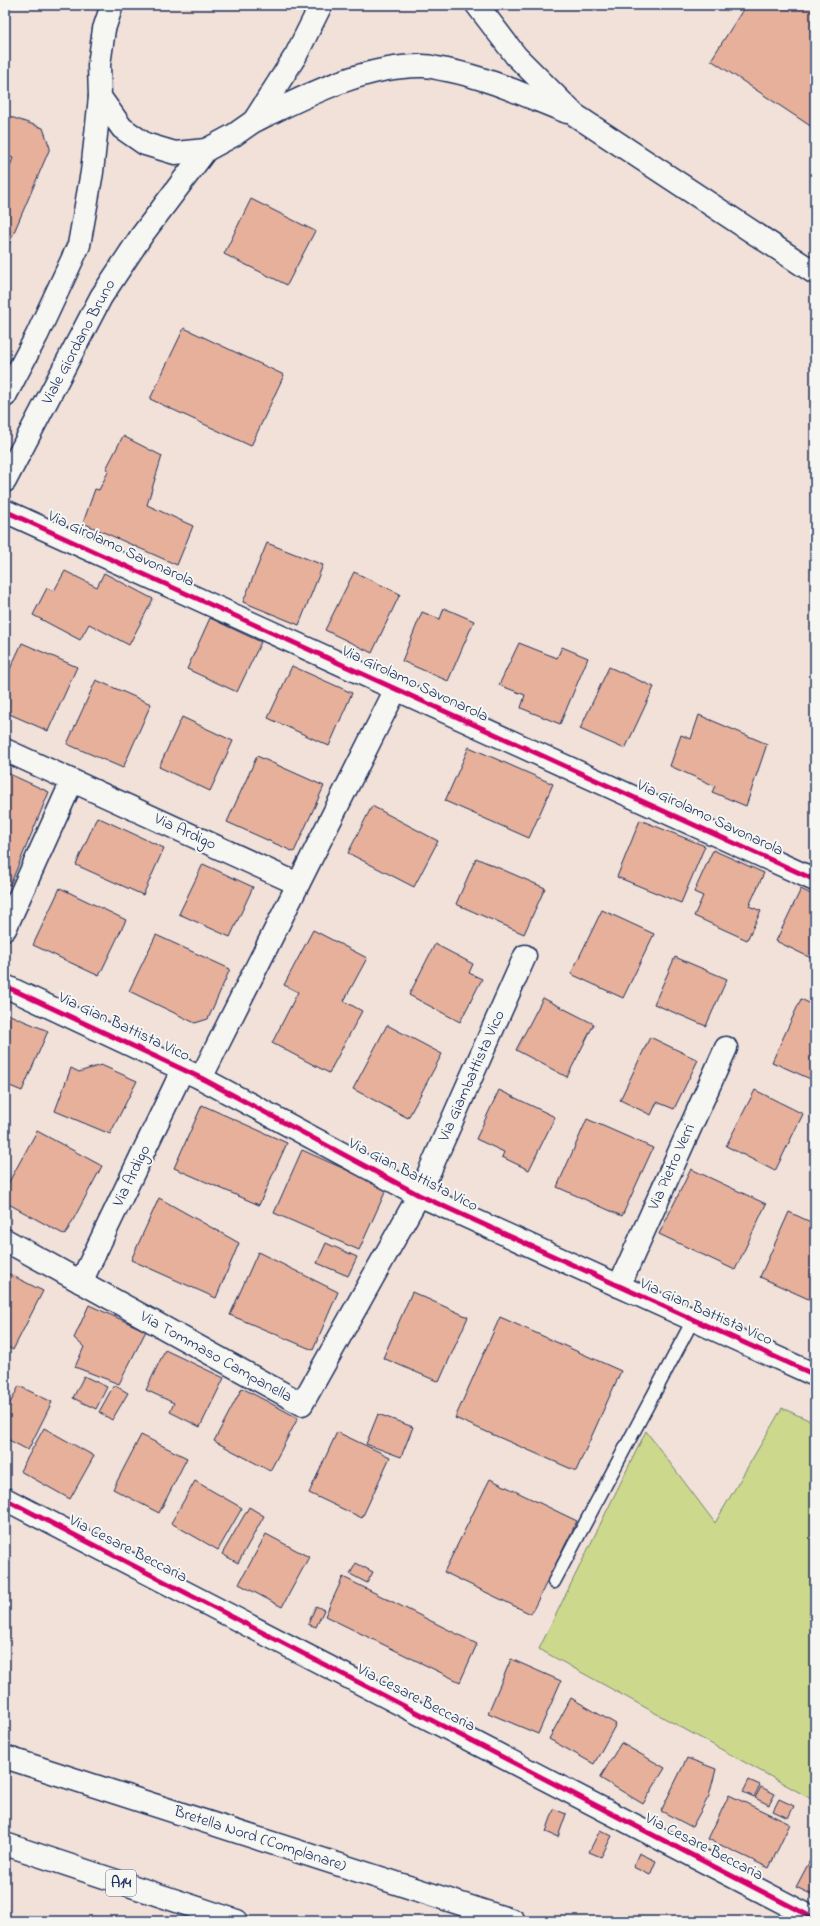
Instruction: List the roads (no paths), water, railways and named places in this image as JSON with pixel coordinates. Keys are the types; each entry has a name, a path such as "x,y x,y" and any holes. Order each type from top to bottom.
{"main road":[{"path":"5,396 37,335 79,246 92,172 100,97 99,65 104,29 112,5"},
{"name":"Viale Giordano Bruno","path":"100,97 122,128 145,144 175,153 206,150 234,135 254,121 296,54 321,5"},
{"path":"477,5 516,56 576,115 815,273"},
{"path":"254,121 322,89 354,77 397,68 424,66 471,75 576,115"},
{"name":"Viale Giordano Bruno","path":"5,481 100,297 142,235 206,150"},
{"name":"Via Girolamo Savonarola","path":"5,511 815,880"},
{"name":"Via Ardigo","path":"81,1282 192,1073 298,884 396,689"},
{"name":"Via Ardigo","path":"5,750 298,884"},
{"path":"5,929 72,781"},
{"name":"Via Giambattista Vico","path":"419,1195 525,956"},
{"name":"Via Gian Battista Vico","path":"5,986 192,1073 419,1195 815,1375"},
{"name":"Via Pietro Verri","path":"619,1286 726,1048"},
{"name":"Via Tommaso Campanella","path":"5,1240 302,1404 419,1195"},
{"name":"Via Cesare Beccaria","path":"5,1499 815,1919"},
{"name":"Bretella Nord (Complanare)","path":"5,1757 514,1921"},
{"name":"A14","path":"5,1844 237,1921"}],"lane":[{"path":"554,1582 693,1320"}]}
